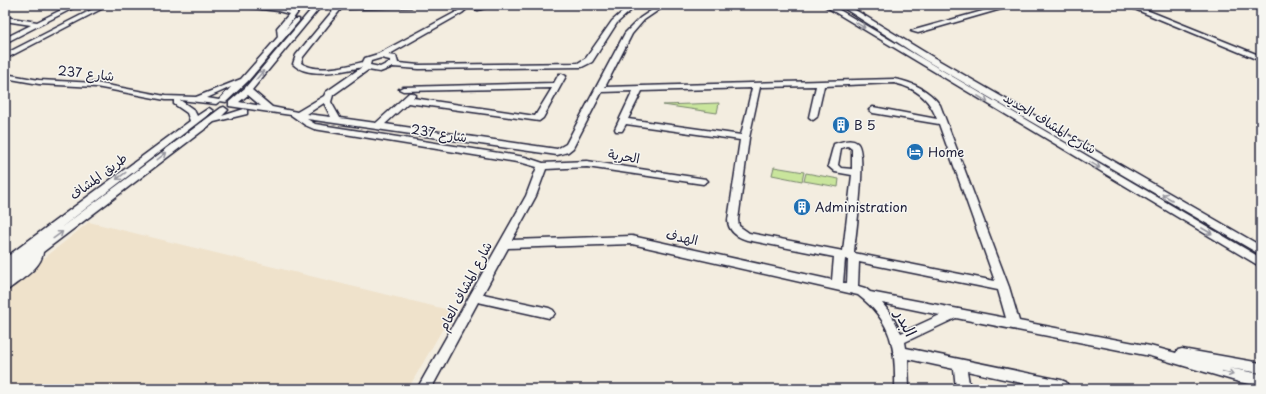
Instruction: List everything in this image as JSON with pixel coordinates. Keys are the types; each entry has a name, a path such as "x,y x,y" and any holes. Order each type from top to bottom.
{"highway":[{"path":"1255,5 1261,7"}],"street":[{"path":"5,41 76,5"},
{"path":"5,58 106,5"},
{"path":"246,5 279,9 293,13"},
{"path":"279,9 300,5"},
{"path":"282,38 281,28 300,5"},
{"path":"220,101 245,79 310,5"},
{"path":"327,5 340,6"},
{"name":"طريق المشاف","path":"5,264 198,124 229,107 248,90 283,48 320,8 327,5"},
{"path":"320,8 340,6 411,5"},
{"path":"300,117 327,98 333,91 366,65 371,59 381,56 460,12 468,5 478,8"},
{"path":"394,62 396,53 401,48 478,8 492,5"},
{"path":"508,5 543,5"},
{"path":"646,5 663,5"},
{"path":"300,117 388,127 544,151 561,151 570,146 598,90 630,33 651,12 663,5"},
{"name":"شارع المشاف الجديد","path":"826,5 1261,263"},
{"name":"شارع المشاف الجديد","path":"842,5 928,58 1261,251"},
{"path":"978,5 990,11"},
{"path":"915,31 1012,5"},
{"path":"1128,5 1261,59"},
{"path":"340,6 299,57 297,64 299,66 310,70 366,65 379,69 394,62 419,67 579,65 589,60 614,22 633,6 651,12"},
{"path":"5,19 38,24"},
{"path":"381,56 391,57 394,62"},
{"name":"شارع 237","path":"5,76 40,82 96,85 164,98 208,109 229,107 275,110 300,117 314,126 525,160 542,166"},
{"path":"378,126 409,100 536,119 539,118 562,76"},
{"path":"195,99 245,79"},
{"path":"598,90 756,87 894,82 906,83 932,100 936,105 1003,288 1014,324"},
{"path":"403,89 557,85"},
{"path":"813,118 820,85"},
{"path":"756,87 745,138 732,220 734,228 747,236 1003,288"},
{"path":"388,127 392,119 418,88"},
{"path":"248,90 258,101 275,110"},
{"path":"638,90 621,125 745,138"},
{"name":"شارع 237","path":"164,98 231,101 229,107"},
{"path":"327,98 328,107 337,120"},
{"name":"طريق المشاف","path":"5,275 198,124 208,109 220,101"},
{"path":"177,102 190,112 198,124 244,112"},
{"name":"شارع 237","path":"229,107 244,112 300,117"},
{"path":"873,110 942,122"},
{"path":"554,166 561,151"},
{"name":"الحرية","path":"542,166 592,164 703,181"},
{"name":"شارع المشاف العام","path":"424,389 530,196 542,166"},
{"path":"837,284 847,256 857,173"},
{"name":"الهدف","path":"504,244 632,240 852,288"},
{"name":"طريق المشاف","path":"5,286 33,264 38,256 38,250"},
{"path":"847,256 852,288"},
{"name":"البدر","path":"852,288 869,296 886,318 900,346 902,389"},
{"path":"869,296 1150,351 1261,368"},
{"path":"475,297 550,313"},
{"path":"900,346 955,313"},
{"path":"900,346 923,357 960,365 1029,384 1061,386"},
{"path":"1150,351 1239,376 1261,380"},
{"path":"960,365 963,389"}],"shaded area":[{"path":"89,222 453,311 408,389 5,389 5,290"}],"green space":[{"path":"719,103 717,113 663,105"},
{"path":"774,167 804,172 802,181 772,175"},
{"path":"806,173 839,179 838,187 804,181"}],"place":[{"name":"B 5","path":"841,125"},
{"name":"Home","path":"915,152"},
{"name":"Administration","path":"802,207"}]}
